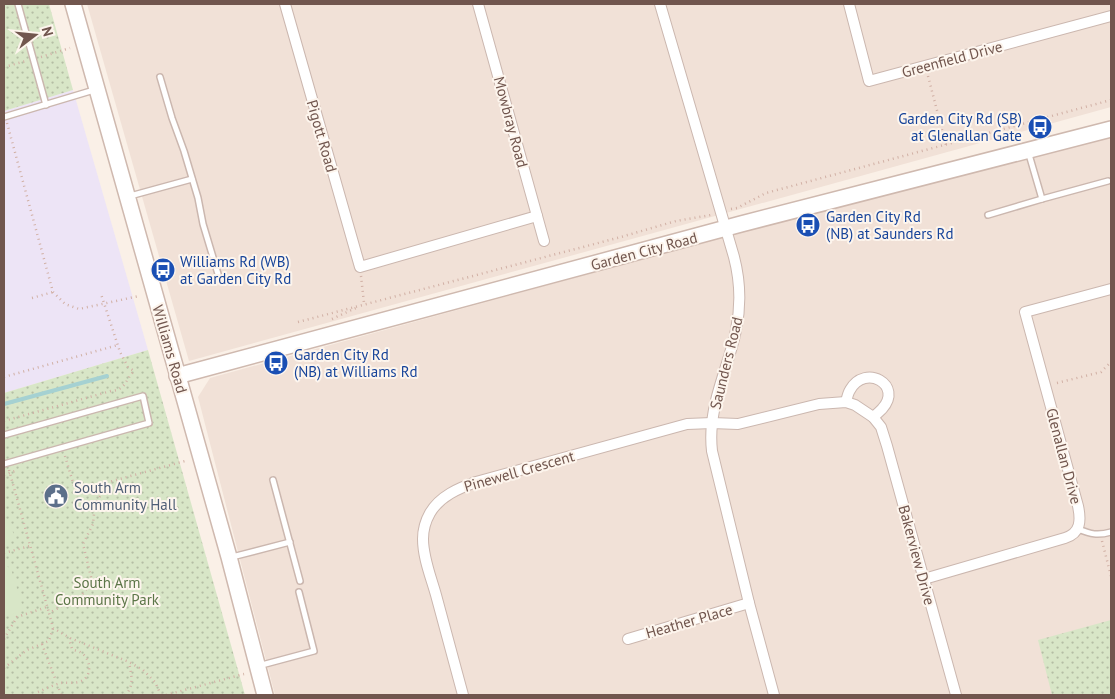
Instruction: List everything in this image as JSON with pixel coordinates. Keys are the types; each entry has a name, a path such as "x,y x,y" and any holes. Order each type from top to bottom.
{"street":[{"name":"Williams Road","path":"73,4 229,557 265,695"},
{"name":"Pigott Road","path":"285,4 360,268"},
{"name":"Mowbray Road","path":"478,4 544,241"},
{"name":"Saunders Road","path":"660,4 738,274 739,309 735,336 720,385 712,423 712,451 749,603 774,695"},
{"name":"Greenfield Drive","path":"849,4 869,81 1111,16"},
{"name":"Garden City Road","path":"178,376 726,229 1111,129"},
{"path":"360,268 537,216"},
{"name":"Glenallan Drive","path":"1078,529 1080,521 1078,506 1025,312 1111,289"},
{"path":"712,423 738,424 819,404 846,402 850,390 856,383 868,378 881,380 886,385 888,392 888,399 882,410 873,417"},
{"name":"Bakerview Drive","path":"846,402 855,405 873,417 881,427 956,695"},
{"name":"Pinewell Crescent","path":"463,695 424,548 425,528 430,514 437,504 454,491 476,482 687,424 712,423"},
{"path":"924,579 1069,537 1078,529"},
{"name":"Heather Place","path":"628,639 749,603"}],"lane":[{"path":"18,4 46,105"},
{"path":"160,77 184,150 218,274"},
{"path":"5,117 97,89"},
{"path":"1028,150 1042,199"},
{"path":"127,197 192,179"},
{"path":"988,215 1108,181"},
{"path":"4,435 142,396 149,423 5,463"},
{"path":"273,480 300,581"},
{"path":"1078,529 1100,535 1111,532"},
{"path":"229,557 290,542"},
{"path":"258,667 314,651 299,592"}],"path":[{"path":"928,75 946,145"},
{"path":"737,208 766,193 1111,100"},
{"path":"5,117 53,292 65,304 79,309 139,296"},
{"path":"1038,120 1040,127"},
{"path":"298,322 676,221 710,215"},
{"path":"655,227 657,234"},
{"path":"360,268 364,304"},
{"path":"32,298 53,292"},
{"path":"4,421 121,389 134,371 128,367 118,345 101,294"},
{"path":"4,377 118,345"},
{"path":"1057,383 1101,372 1109,364 1111,365"},
{"path":"64,454 75,489 85,486 92,488 184,461"},
{"path":"4,668 27,650 49,641 53,628 10,474 5,463"},
{"path":"4,475 18,470"},
{"path":"48,613 82,595 92,581 83,544 93,524 95,504 109,482"},
{"path":"1100,535 1111,576"},
{"path":"4,553 30,546"},
{"path":"4,639 18,617 47,607"},
{"path":"53,628 70,638 129,662 142,670 155,682 161,695"},
{"path":"38,692 58,684 80,682 85,679 88,672 88,662 83,654 72,649 70,638"},
{"path":"42,644 56,681"},
{"path":"125,695 132,685 129,662"},
{"path":"166,695 244,674"},
{"path":"59,689 61,695"}],"shaded area":[{"path":"87,4 1111,4 1111,107 189,361"},
{"path":"73,90 148,350 4,393 4,111"},
{"path":"1111,130 1111,695 275,695 198,397 210,378"}],"green space":[{"path":"4,4 49,4 73,90 4,111"},
{"name":"South Arm Community Park","path":"148,350 245,695 4,695 4,393"},
{"path":"9,519 15,539 4,542 4,521"},
{"path":"5,565 11,569 23,608 22,611 4,617"},
{"path":"1111,620 1111,695 1052,695 1038,640"}],"waterway":[{"path":"4,404 107,376"}],"place":[{"name":"Garden City Rd (SB) at Glenallan Gate","path":"1040,127"},
{"name":"Garden City Rd (NB) at Saunders Rd","path":"808,225"},
{"name":"Williams Rd (WB) at Garden City Rd","path":"163,270"},
{"name":"Garden City Rd (NB) at Williams Rd","path":"276,363"},
{"name":"South Arm Community Hall","path":"56,496"}]}
